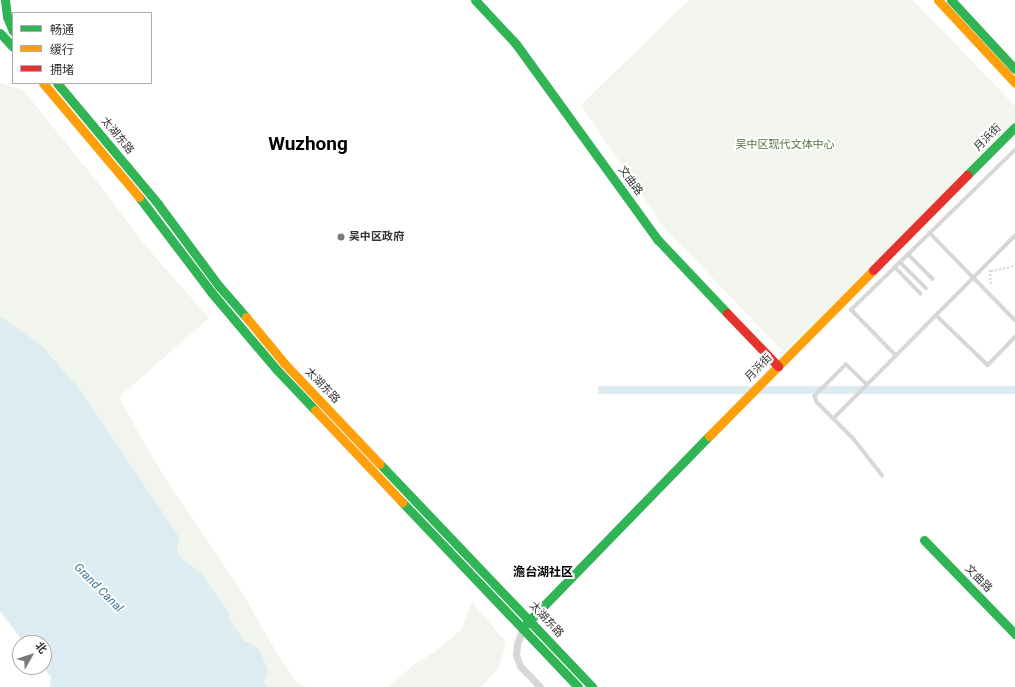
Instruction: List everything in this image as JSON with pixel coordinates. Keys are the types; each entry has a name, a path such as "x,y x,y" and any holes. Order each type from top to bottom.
{"main road":[{"path":"0,4 3,0"},
{"path":"3,0 7,17 12,28"},
{"name":"文曲路","path":"475,0 516,44 564,108 658,240 778,366"},
{"path":"938,0 1015,82"},
{"path":"951,0 1015,69"},
{"path":"0,33 12,46"},
{"name":"太湖东路","path":"44,84 150,210 211,292 258,349 291,386 523,627 578,687"},
{"name":"太湖东路","path":"58,84 158,204 219,286 275,353 592,687"},
{"name":"月浜街","path":"523,627 778,366 1015,127"},
{"name":"文曲路","path":"924,540 1015,634"}],"street":[{"path":"523,627 517,644 516,655 523,669 540,687"}],"lane":[{"path":"896,356 851,310 1015,150"},
{"path":"930,233 1015,320"},
{"path":"834,418 1015,236"},
{"path":"908,254 933,279"},
{"path":"900,262 926,288"},
{"path":"894,268 921,294"},
{"path":"936,315 988,366 1015,337"},
{"path":"867,385 846,365 815,396 817,402 854,439 882,475"}],"path":[{"path":"991,287 990,271 996,255"},
{"path":"990,271 1011,268 1015,264"}],"green space":[{"name":"吴中区现代文体中心","path":"689,0 913,0 1015,106 1015,121 784,353 662,225 581,105"},
{"path":"0,83 23,90 99,184 143,243 209,318 119,397 143,441 171,487 238,586 280,658 297,682 306,687 252,687 0,387"},
{"path":"472,602 506,642 499,667 481,687 389,687 413,665 436,651 461,630"}],"water":[{"name":"Grand Canal","path":"0,316 42,346 80,390 179,537 177,551 180,557 200,572 230,614 230,620 244,641 253,645 260,651 268,670 264,683 267,687 50,687 51,677 49,675 52,675 52,635 18,635 0,611"},
{"path":"598,386 1015,386 1015,394 598,394"}],"traffic: fast":[{"path":"5,0 7,17 12,29"},
{"path":"475,0 516,44 658,240 727,313"},
{"path":"951,0 1015,69"},
{"path":"0,33 12,46"},
{"path":"58,84 158,204 219,286 246,317"},
{"path":"967,175 1015,127"},
{"path":"139,197 211,292 277,370 315,410"},
{"path":"524,626 709,436"},
{"path":"380,464 592,687"},
{"path":"402,502 578,687"},
{"path":"924,540 1015,634"}],"traffic: slow":[{"path":"938,0 1015,83"},
{"path":"44,84 139,197"},
{"path":"709,436 873,270"},
{"path":"246,317 284,363 380,464"},
{"path":"315,410 402,502"}],"traffic: jam":[{"path":"873,270 967,175"},
{"path":"727,313 778,366"}],"place":[{"name":"吴中区政府","path":"341,237"}],"district":[{"name":"Wuzhong","path":"308,144"},
{"name":"澹台湖社区","path":"543,573"}]}
